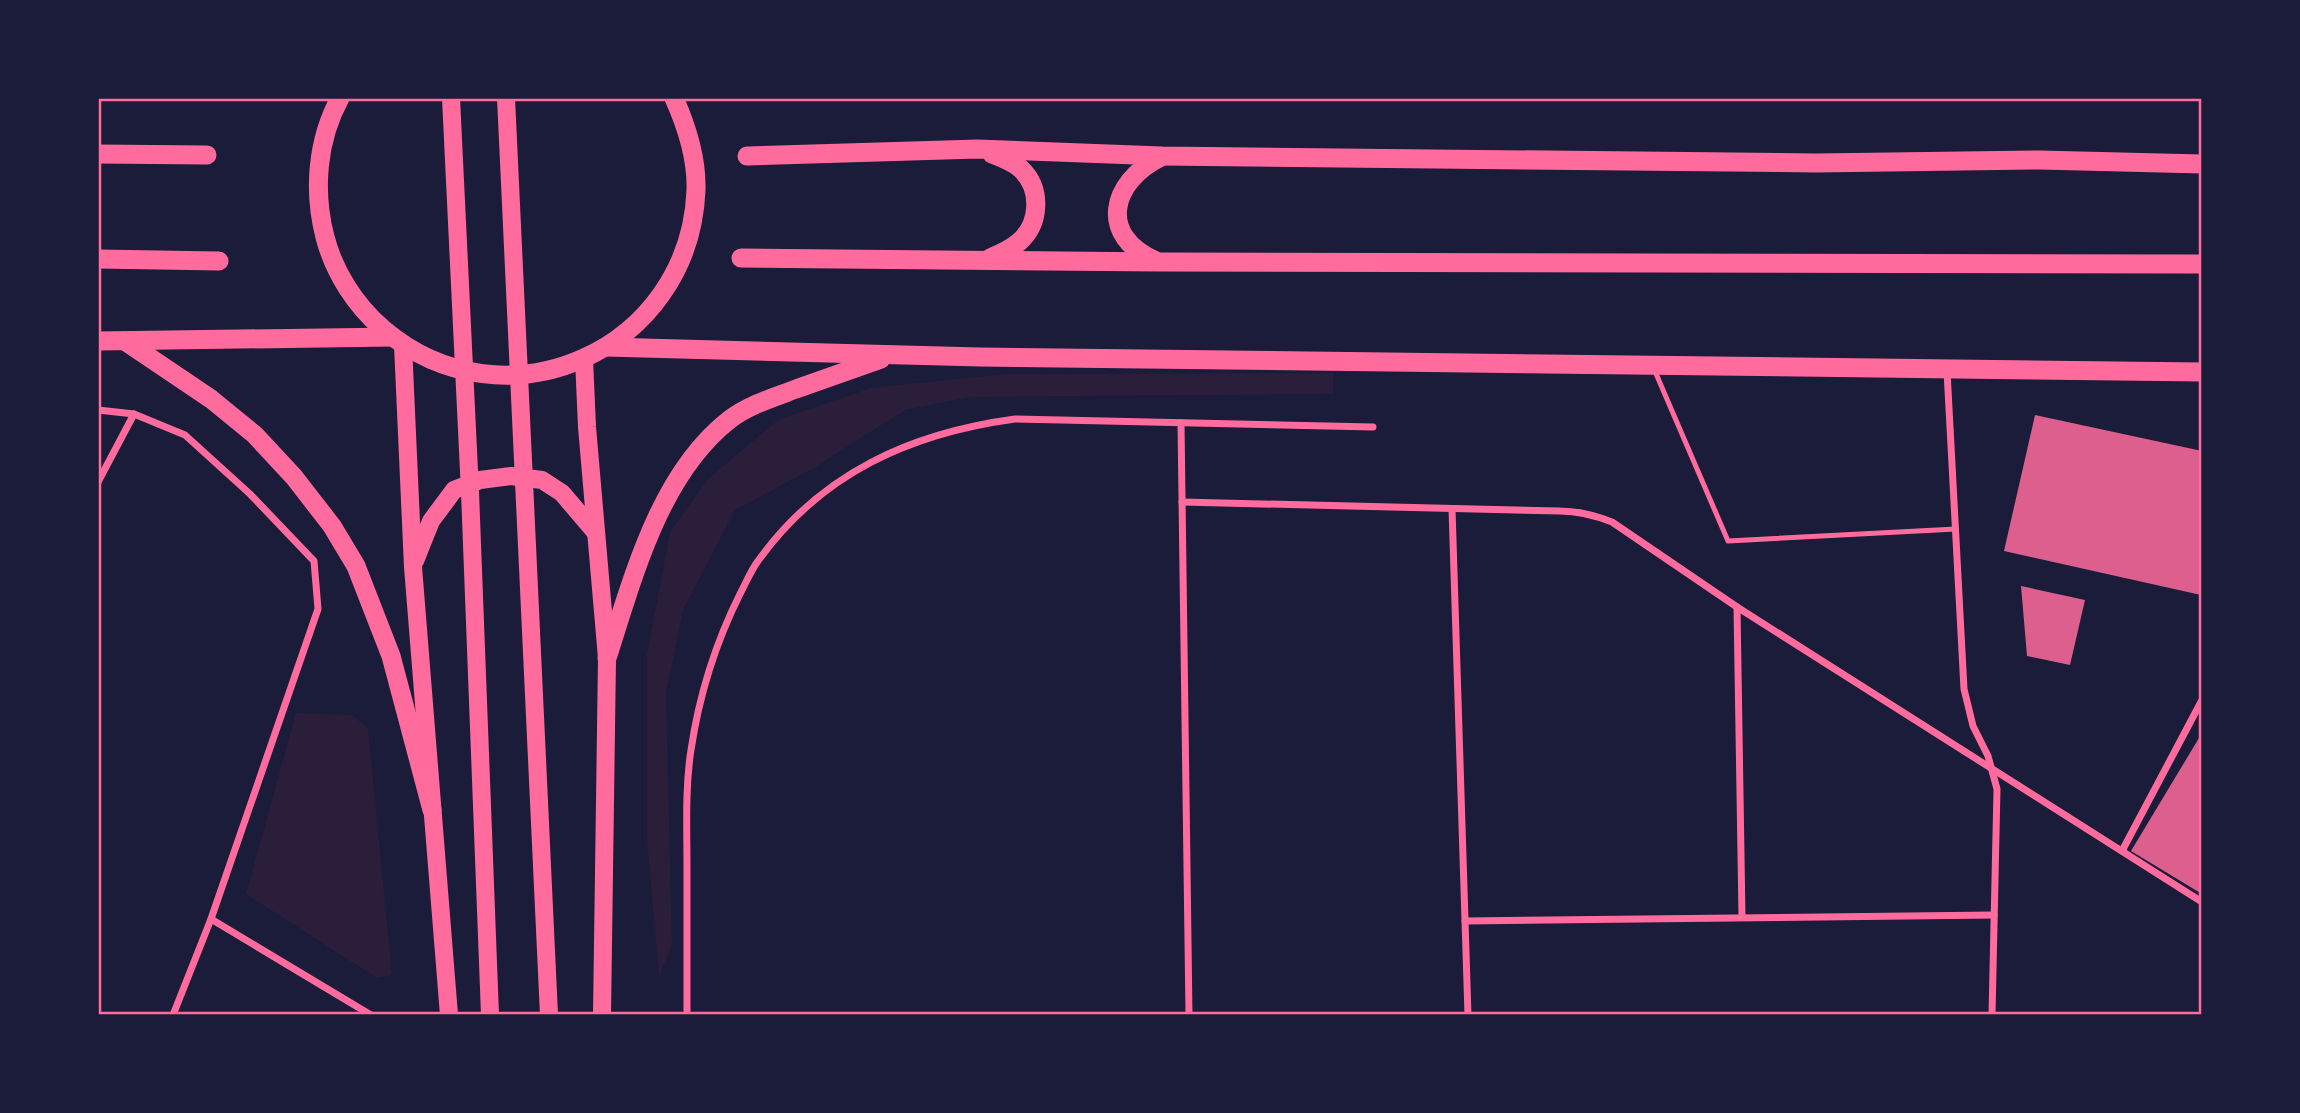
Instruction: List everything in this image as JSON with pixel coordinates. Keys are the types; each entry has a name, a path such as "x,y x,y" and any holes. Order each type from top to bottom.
{"highway":[{"path":"340,98 325,134 319,162 320,219 331,255 353,297 371,319 398,341 442,365 484,374 535,374 584,359 631,329 653,306 671,280 684,251 696,189 694,158 687,127 674,98"},
{"path":"978,149 1019,167 1031,183 1036,210 1031,228 1017,244 982,261"},
{"path":"747,156 978,149 1161,156 1802,163 2040,160 2202,164"},
{"path":"98,155 207,155"},
{"path":"1160,262 1139,252 1127,242 1119,226 1118,209 1121,192 1131,177 1161,156"},
{"path":"741,258 1160,262 2202,264"},
{"path":"98,259 219,261"},
{"path":"98,341 398,341"},
{"path":"125,341 211,399 255,435 294,477 332,526 356,566 391,656 432,810"},
{"path":"606,347 890,355 2202,372"},
{"path":"607,658 634,575 653,528 674,486 708,440 729,420 753,405 890,355"}],"main road":[{"path":"451,98 470,492 490,1015"},
{"path":"506,98 549,1015"},
{"path":"398,341 449,1015"},
{"path":"584,359 607,658 602,1015"},
{"path":"413,566 431,522 454,490 480,480 511,476 542,480 562,493 596,533"}],"street":[{"path":"1947,370 1964,689 1973,726 1994,771 1997,789 1992,1015"},
{"path":"98,410 134,414 185,435 250,494 314,561 318,609 211,919 173,1015"},
{"path":"98,482 134,414"},
{"path":"687,1015 687,818 691,751 704,686 726,622 756,562 800,514 851,473 889,452 930,436 971,425 1015,419 1373,427"},
{"path":"1181,423 1189,1015"},
{"path":"1182,502 1578,511 1595,515 1612,522 1737,607 2202,902"},
{"path":"1451,509 1468,1015"},
{"path":"1737,607 1742,917"},
{"path":"2122,851 2202,700"},
{"path":"1465,921 1994,915"},
{"path":"211,919 371,1015"}],"lane":[{"path":"1653,366 1728,541 1956,529"}],"shaded area":[{"path":"1333,373 1333,394 970,397 905,410 812,469 735,510 683,610 666,693 672,945 659,977 647,838 647,655 670,532 708,479 778,420 871,388 1004,374"},
{"path":"296,713 352,715 368,728 392,975 377,978 246,894"}],"building":[{"path":"2035,415 2202,451 2201,595 2004,551"},
{"path":"2021,586 2085,600 2070,665 2027,656"},
{"path":"2202,733 2202,894 2131,851"}]}
